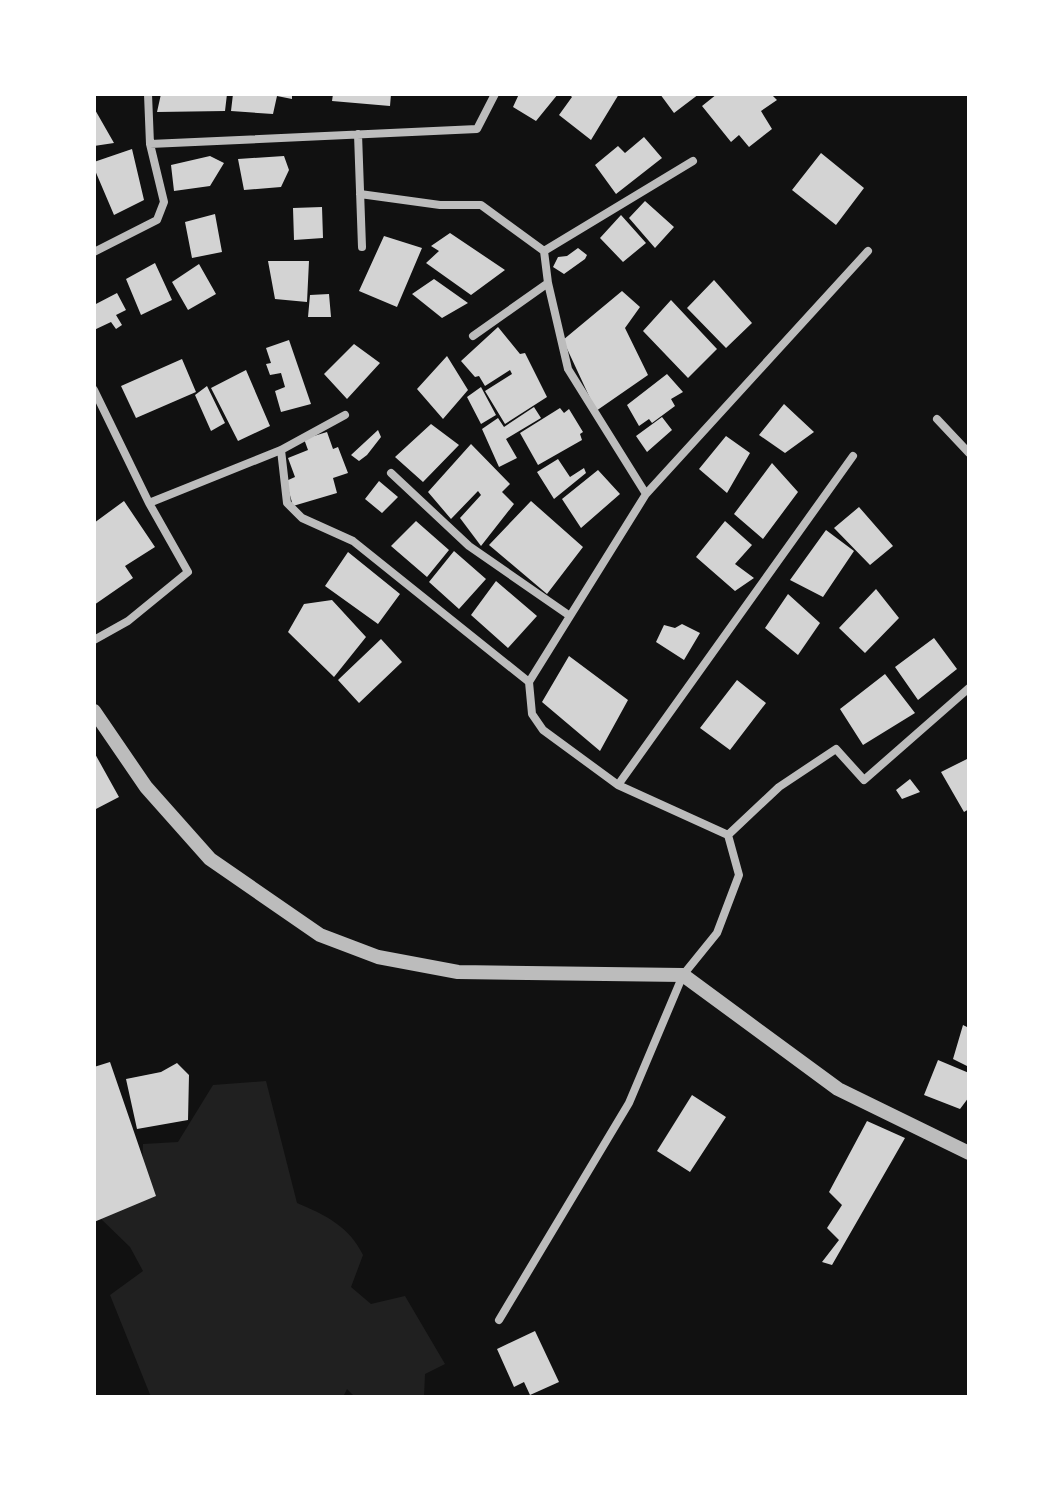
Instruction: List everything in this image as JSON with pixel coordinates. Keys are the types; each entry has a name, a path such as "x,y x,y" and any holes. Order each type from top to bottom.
{"street":[{"path":"94,252 157,220 164,202 150,144 148,94"},
{"path":"150,144 477,129 495,94"},
{"path":"358,134 362,247"},
{"path":"544,251 693,161"},
{"path":"360,194 440,205 481,205 544,251 548,283 568,369 646,494"},
{"path":"728,835 618,785 543,730 532,714 529,682 646,494 868,251"},
{"path":"473,336 548,283"},
{"path":"94,390 149,503 188,572 128,621 94,640"},
{"path":"149,503 281,450 345,415"},
{"path":"937,419 969,453"},
{"path":"281,450 287,503 302,518 353,541 529,682"},
{"path":"618,785 853,456"},
{"path":"391,473 469,546 570,616"},
{"path":"728,835 779,787 836,749 864,780 969,688"},
{"path":"94,711 146,787 210,859 320,935 378,957 458,972 683,975 838,1089 969,1153"},
{"path":"499,1320 629,1103 683,975 717,933 739,875 728,835"}],"shaded area":[{"path":"266,1081 297,1203 335,1223 351,1236 363,1255 351,1287 371,1304 405,1296 445,1364 425,1374 424,1397 355,1397 347,1389 343,1397 151,1397 110,1295 143,1271 130,1247 98,1216 141,1196 143,1144 178,1142 213,1085"}],"building":[{"path":"161,94 227,94 225,111 157,112"},
{"path":"233,94 292,94 292,99 277,96 273,114 231,111"},
{"path":"333,94 391,94 390,106 332,101"},
{"path":"519,94 558,94 536,121 513,107"},
{"path":"569,94 619,94 591,140 559,115 572,97"},
{"path":"660,94 699,94 674,113"},
{"path":"717,94 771,94 777,100 761,111 772,129 749,147 739,135 731,142 702,106"},
{"path":"94,108 114,143 94,146"},
{"path":"644,137 662,158 616,194 595,165 618,146 625,153"},
{"path":"132,149 144,200 114,215 94,162"},
{"path":"821,153 864,188 836,225 792,190"},
{"path":"210,156 224,163 210,186 174,191 171,165"},
{"path":"284,156 289,170 281,187 244,190 238,159"},
{"path":"645,201 674,227 655,248 629,218"},
{"path":"322,207 323,238 294,240 293,208"},
{"path":"215,214 222,252 192,258 185,222"},
{"path":"621,215 646,243 623,262 600,238"},
{"path":"450,233 505,270 471,295 426,263 439,251 431,246"},
{"path":"384,236 422,248 397,307 359,291"},
{"path":"578,248 587,255 585,259 564,274 553,267 558,257 567,256"},
{"path":"268,261 309,261 307,302 275,299"},
{"path":"155,263 172,300 141,315 126,279"},
{"path":"199,264 216,294 188,310 172,282"},
{"path":"434,279 468,303 442,318 412,294"},
{"path":"714,280 752,323 726,348 687,308"},
{"path":"622,291 640,307 625,328 648,375 596,411 563,340"},
{"path":"117,293 126,310 116,315 122,325 116,329 111,322 94,330 94,305"},
{"path":"329,294 331,317 308,317 310,295"},
{"path":"671,300 717,349 688,378 643,331"},
{"path":"498,327 520,354 525,353 547,397 505,424 485,391 512,374 510,370 485,386 479,376 475,377 461,361"},
{"path":"289,340 311,404 281,412 275,391 285,387 281,373 270,375 266,364 271,363 266,348"},
{"path":"354,344 380,363 347,399 324,374"},
{"path":"447,356 468,390 443,419 417,389"},
{"path":"182,359 196,392 136,418 121,386"},
{"path":"246,370 270,426 238,441 211,388"},
{"path":"667,374 683,392 671,399 675,406 652,423 649,419 639,426 627,405"},
{"path":"207,386 225,423 211,431 195,395"},
{"path":"481,387 496,415 481,424 467,397"},
{"path":"784,404 814,432 785,453 759,435"},
{"path":"534,407 541,418 506,439 517,458 499,467 482,429 498,418 504,427"},
{"path":"560,408 564,413 569,409 583,432 580,434 582,440 538,465 520,433"},
{"path":"662,417 672,430 647,452 636,436"},
{"path":"431,424 459,445 423,482 395,457"},
{"path":"378,430 381,437 367,455 359,461 351,455"},
{"path":"327,432 333,449 338,447 348,473 333,478 337,493 293,506 286,481 295,477 288,458 308,450 304,439"},
{"path":"726,436 750,453 727,493 699,469"},
{"path":"471,444 510,484 502,492 514,504 481,546 460,518 481,495 478,491 451,519 428,492"},
{"path":"558,459 570,477 584,468 586,473 554,499 537,472"},
{"path":"772,463 798,492 763,539 734,514"},
{"path":"598,470 620,494 581,528 562,499"},
{"path":"379,481 398,497 382,513 365,499"},
{"path":"124,501 155,547 125,566 133,578 94,605 94,523"},
{"path":"531,501 583,547 547,594 489,545"},
{"path":"859,507 893,546 870,565 834,528"},
{"path":"416,521 449,550 427,577 391,546"},
{"path":"725,521 752,545 735,564 754,578 735,591 696,557"},
{"path":"826,530 854,551 823,597 790,580"},
{"path":"454,551 486,579 459,609 429,582"},
{"path":"348,552 400,594 378,624 325,586"},
{"path":"496,581 537,616 508,648 471,615"},
{"path":"876,589 899,618 865,653 839,628"},
{"path":"788,594 820,623 798,655 765,628"},
{"path":"332,600 366,637 334,677 288,632 304,604"},
{"path":"682,624 700,633 684,660 656,642 664,625 675,628"},
{"path":"934,638 957,669 918,700 895,667"},
{"path":"381,639 402,662 359,703 338,680"},
{"path":"569,656 628,700 600,751 542,702"},
{"path":"885,674 915,713 863,745 840,709"},
{"path":"737,680 766,703 730,750 700,728"},
{"path":"94,752 119,797 94,810"},
{"path":"969,758 969,809 964,812 941,772"},
{"path":"910,779 920,792 902,799 896,790"},
{"path":"963,1025 969,1028 969,1067 953,1059"},
{"path":"938,1060 969,1073 969,1097 960,1109 924,1095"},
{"path":"110,1062 156,1196 94,1222 94,1067"},
{"path":"177,1063 189,1075 188,1120 137,1129 126,1079 161,1072"},
{"path":"692,1095 726,1117 690,1172 657,1151"},
{"path":"867,1121 905,1138 832,1265 822,1262 839,1240 827,1228 842,1205 829,1192"},
{"path":"535,1331 559,1382 530,1395 524,1382 514,1387 497,1349"}]}
